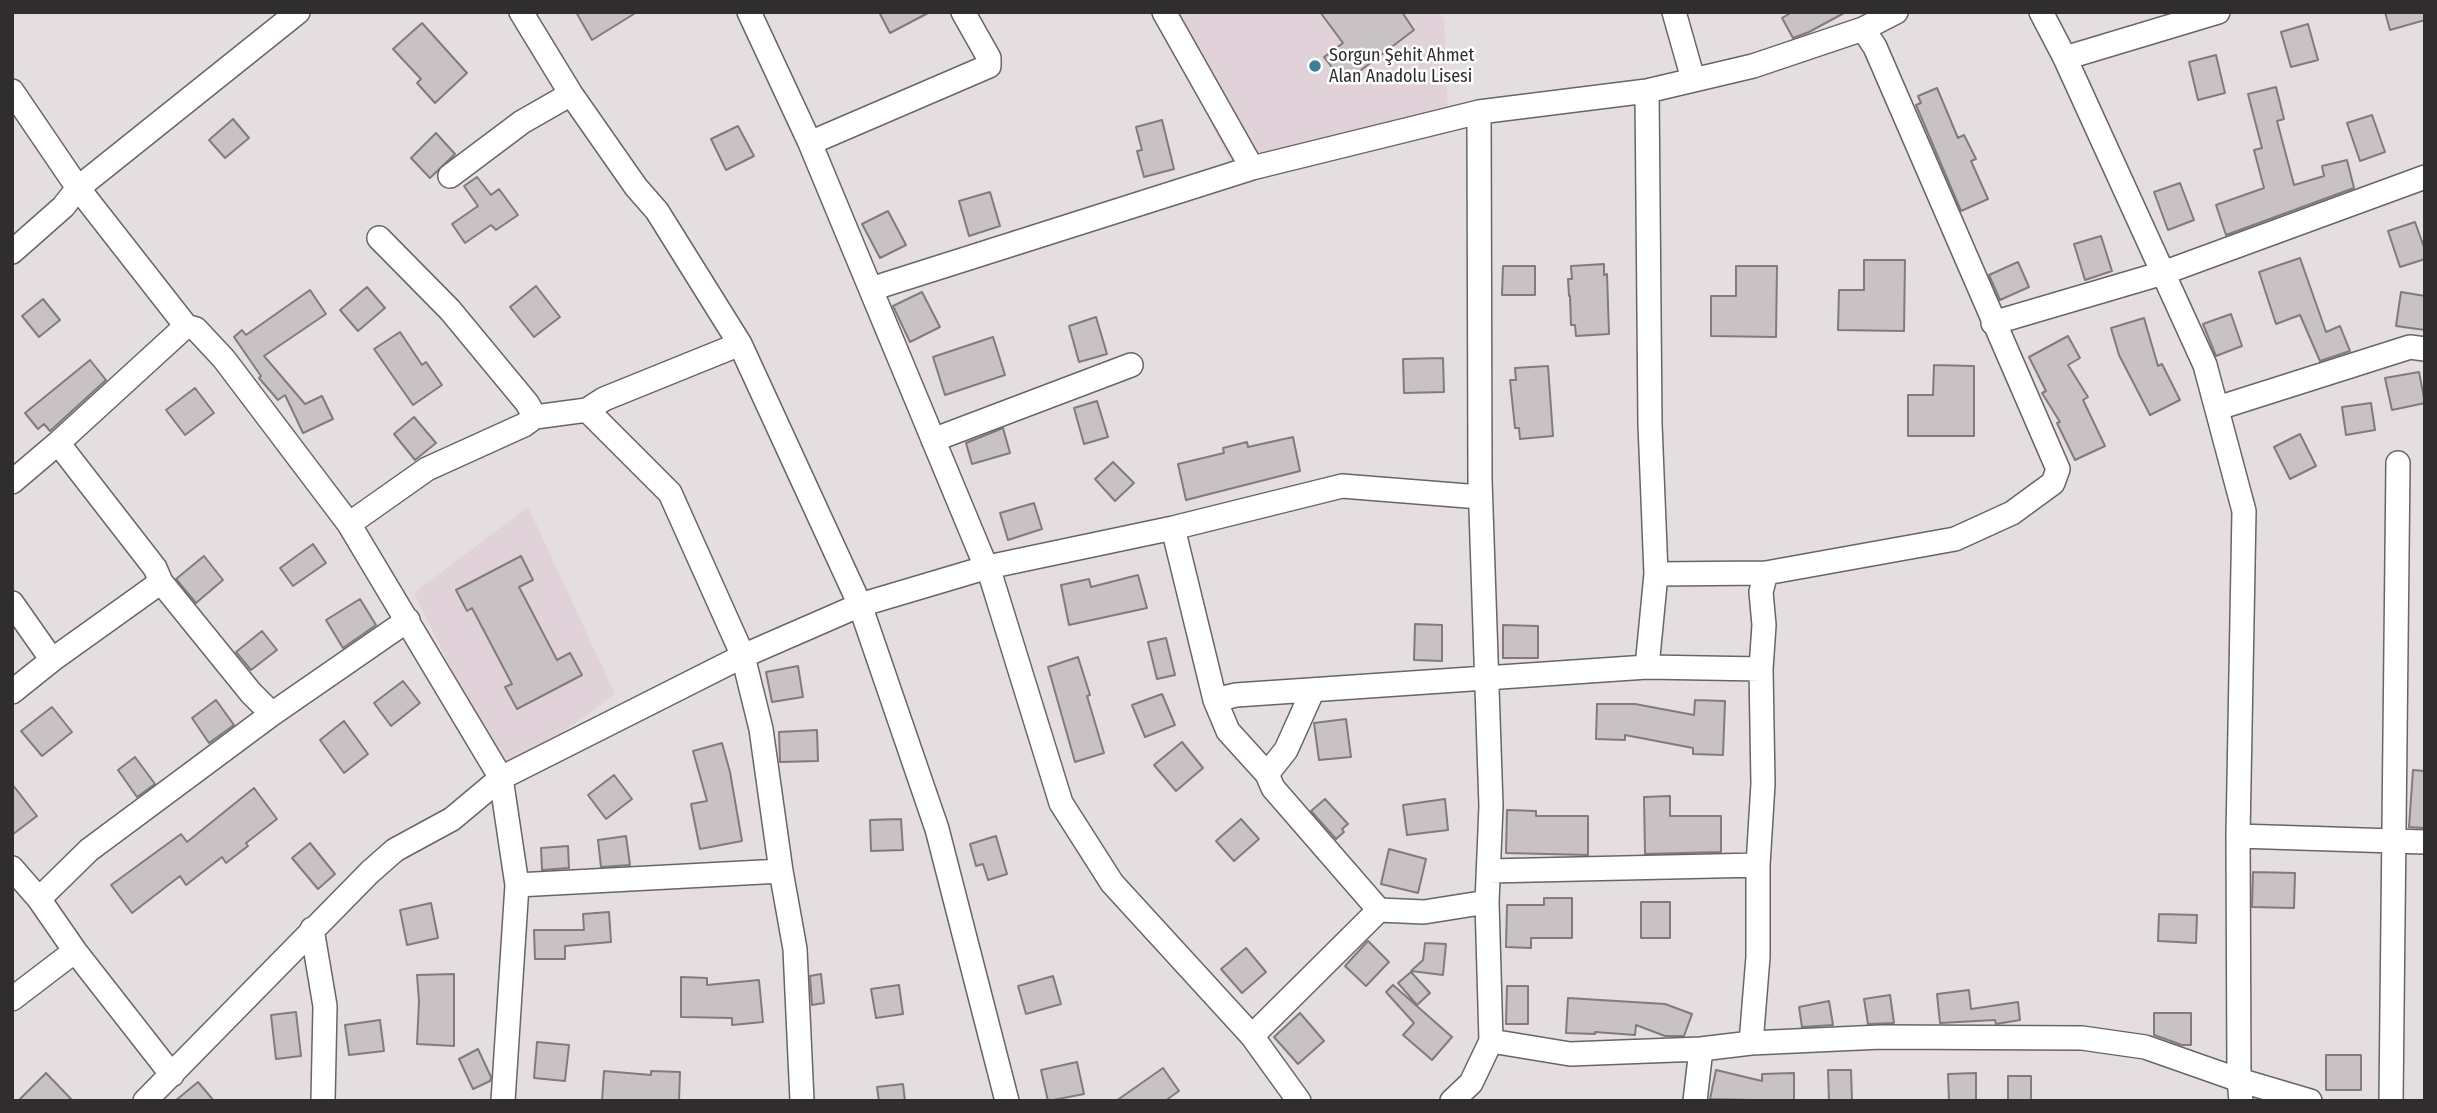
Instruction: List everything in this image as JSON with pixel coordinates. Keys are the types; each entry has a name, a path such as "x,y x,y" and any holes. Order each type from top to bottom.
{"street":[{"path":"12,251 63,207 78,188 298,12"},
{"path":"521,12 571,94 636,187 657,211 740,344 860,605 937,829 1007,1101"},
{"path":"749,12 810,142 984,562 988,566 1061,803 1112,883 1252,1036 1299,1101"},
{"path":"810,142 989,66 989,58 963,12"},
{"path":"1164,12 1252,168"},
{"path":"1674,12 1693,79"},
{"path":"871,289 1252,168 1479,112 1647,91 1753,66 1864,29 1896,12"},
{"path":"2040,12 2065,58 2205,365 2245,511 2238,836 2240,1090"},
{"path":"2065,58 2218,12"},
{"path":"1656,574 1766,573 1955,539 2012,513 2053,483 2058,468 1875,47 1864,29"},
{"path":"12,91 78,188 186,326 196,329 224,359 349,524 501,778 517,885 503,1101"},
{"path":"1647,91 1650,424 1656,574 1647,667"},
{"path":"450,176 522,122 571,94"},
{"path":"1451,1101 1471,1083 1491,1041 1487,902 1491,806 1480,496 1479,112"},
{"path":"1993,323 2163,274 2425,177"},
{"path":"379,238 450,310 527,403 535,417"},
{"path":"12,482 186,326"},
{"path":"349,524 427,469 524,425 535,417 587,410 604,400 740,344"},
{"path":"2218,408 2410,348 2425,349"},
{"path":"933,440 1131,365"},
{"path":"587,410 670,493 743,656 761,729 795,949 802,1101"},
{"path":"58,443 155,568 160,582 251,693 272,713"},
{"path":"2391,1101 2398,463"},
{"path":"145,1101 312,929 395,850 452,819 501,778 743,656 860,605 988,566 1173,528 1342,486 1480,496"},
{"path":"1173,528 1215,700 1228,731 1267,774 1273,788 1379,910 1424,912 1487,902"},
{"path":"1751,1043 1758,957 1758,865 1763,784 1761,669 1764,625 1761,592 1766,573"},
{"path":"12,692 160,582"},
{"path":"12,603 52,660"},
{"path":"39,899 89,850 272,713 408,620"},
{"path":"1215,700 1236,695 1647,667 1761,669"},
{"path":"1267,774 1286,750 1313,690"},
{"path":"2238,836 2425,842"},
{"path":"1489,871 1758,865"},
{"path":"12,868 39,899 75,951 172,1075"},
{"path":"517,885 781,871"},
{"path":"1252,1036 1379,910"},
{"path":"312,929 325,1006 323,1101"},
{"path":"12,999 75,951"},
{"path":"1491,1041 1570,1054 1701,1049 1751,1043 1881,1037 2082,1038 2145,1047 2240,1090 2310,1101"},
{"path":"1695,1101 1701,1049"}],"shaded area":[{"name":"Sorgun Şehit Ahmet Alan Anadolu Lisesi","path":"1157,12 1438,12 1444,19 1448,112 1235,172"},
{"path":"528,507 615,694 516,766 495,758 414,593"}],"building":[{"path":"576,12 637,12 592,40"},
{"path":"879,12 930,12 890,33"},
{"path":"1320,12 1402,12 1414,30 1344,83 1324,57 1343,43"},
{"path":"1792,12 1846,12 1793,38 1782,18"},
{"path":"2385,12 2425,12 2425,20 2390,30"},
{"path":"422,23 467,73 435,103 417,83 421,79 393,49"},
{"path":"2308,24 2318,60 2291,67 2281,32"},
{"path":"2216,55 2225,93 2198,100 2189,62"},
{"path":"2276,87 2284,119 2277,121 2294,185 2324,176 2322,166 2347,160 2354,188 2226,235 2216,205 2264,188 2254,150 2262,148 2248,94"},
{"path":"1937,88 1958,138 1964,135 1976,159 1971,161 1988,199 1961,211 1916,105 1921,103 1918,96"},
{"path":"2372,115 2385,152 2360,161 2347,123"},
{"path":"233,119 249,138 225,158 209,140"},
{"path":"1162,120 1174,169 1144,177 1137,151 1142,150 1136,127"},
{"path":"738,126 754,156 726,170 711,139"},
{"path":"436,133 455,154 430,178 411,158"},
{"path":"477,177 491,195 499,189 518,215 496,230 491,225 465,243 452,224 478,206 464,186"},
{"path":"2180,183 2194,220 2168,230 2154,192"},
{"path":"990,192 1000,226 969,236 959,201"},
{"path":"888,211 906,245 880,258 862,224"},
{"path":"2415,222 2425,250 2425,259 2400,267 2388,231"},
{"path":"2101,236 2112,271 2085,280 2074,244"},
{"path":"2300,258 2326,332 2340,326 2350,351 2320,361 2300,315 2276,324 2259,272"},
{"path":"1864,260 1905,260 1904,331 1838,330 1839,290 1864,290"},
{"path":"2018,262 2029,287 2000,300 1989,275"},
{"path":"1604,264 1604,275 1607,274 1609,334 1576,336 1575,325 1571,325 1568,279 1572,279 1571,266"},
{"path":"1503,266 1535,266 1535,295 1502,295"},
{"path":"1736,266 1777,266 1776,337 1711,336 1711,296 1736,296"},
{"path":"536,286 560,317 534,337 510,307"},
{"path":"367,287 385,308 358,331 340,310"},
{"path":"310,290 326,314 264,356 305,404 322,396 333,419 303,433 285,395 278,400 259,378 261,376 234,337 242,330 246,335"},
{"path":"922,292 940,327 910,342 893,306"},
{"path":"2401,292 2425,296 2425,330 2396,326"},
{"path":"43,299 60,320 39,337 22,316"},
{"path":"2231,314 2242,346 2216,356 2203,324"},
{"path":"1096,317 1107,354 1079,362 1069,326"},
{"path":"2144,318 2158,366 2162,364 2180,400 2150,415 2119,355 2111,328"},
{"path":"400,332 422,365 426,362 442,385 413,405 374,349"},
{"path":"2068,336 2080,358 2068,365 2088,397 2083,400 2105,446 2075,460 2057,423 2060,422 2042,393 2046,391 2029,357"},
{"path":"993,337 1005,375 945,395 933,357"},
{"path":"1443,358 1444,392 1404,393 1403,359"},
{"path":"90,360 106,380 50,431 44,424 38,429 25,413"},
{"path":"1934,365 1974,366 1974,436 1908,436 1908,395 1933,395"},
{"path":"1548,366 1553,436 1520,439 1519,428 1515,428 1510,380 1516,380 1515,368"},
{"path":"2419,372 2425,403 2392,410 2385,378"},
{"path":"195,388 214,413 185,435 166,410"},
{"path":"1097,401 1108,437 1084,444 1074,408"},
{"path":"2371,403 2375,430 2346,435 2342,407"},
{"path":"414,417 436,443 415,460 394,434"},
{"path":"1003,428 1010,453 972,464 966,443"},
{"path":"2300,434 2316,466 2290,479 2274,447"},
{"path":"1293,437 1300,471 1186,500 1178,464 1224,453 1223,448 1247,442 1248,447"},
{"path":"1113,462 1134,483 1115,501 1095,479"},
{"path":"1034,503 1042,529 1008,540 1000,513"},
{"path":"313,544 326,563 293,586 280,568"},
{"path":"204,556 223,580 196,603 176,579"},
{"path":"521,556 533,580 519,587 557,660 570,653 582,675 517,709 505,687 512,684 472,608 467,611 456,590"},
{"path":"1138,575 1147,608 1069,625 1061,585 1089,579 1091,587"},
{"path":"360,599 376,625 343,648 326,620"},
{"path":"1415,624 1442,625 1442,661 1414,660"},
{"path":"1503,625 1538,626 1538,658 1503,658"},
{"path":"262,631 277,650 251,670 236,652"},
{"path":"1166,638 1175,675 1157,679 1148,642"},
{"path":"1078,657 1104,753 1075,762 1048,667"},
{"path":"798,666 803,697 772,702 766,672"},
{"path":"403,681 420,703 391,726 374,703"},
{"path":"1162,694 1175,725 1145,737 1132,705"},
{"path":"216,700 234,725 209,743 192,718"},
{"path":"1695,700 1725,701 1723,755 1693,754 1693,748 1625,735 1625,740 1596,739 1597,704 1635,704 1694,715"},
{"path":"52,707 72,732 42,756 21,731"},
{"path":"1346,719 1351,757 1319,760 1314,723"},
{"path":"344,721 368,754 344,773 320,740"},
{"path":"817,730 818,761 780,762 779,732"},
{"path":"1182,742 1203,768 1176,791 1154,765"},
{"path":"722,743 742,841 700,849 691,804 707,801 693,751"},
{"path":"135,757 155,784 137,797 118,770"},
{"path":"2413,770 2425,771 2425,828 2409,827"},
{"path":"614,775 632,799 606,819 588,795"},
{"path":"12,784 37,816 12,835"},
{"path":"254,788 277,819 226,863 222,857 186,885 180,876 132,913 111,885 181,834 187,842"},
{"path":"1670,796 1670,816 1721,816 1721,852 1645,854 1644,797"},
{"path":"1325,799 1348,824 1336,839 1311,811"},
{"path":"1445,799 1448,830 1407,835 1403,805"},
{"path":"1507,810 1536,811 1536,816 1588,816 1588,855 1506,853"},
{"path":"901,819 903,850 871,851 870,820"},
{"path":"1241,819 1259,839 1234,861 1216,841"},
{"path":"626,836 630,865 601,867 598,840"},
{"path":"996,836 1007,874 988,880 983,864 976,866 970,844"},
{"path":"310,843 335,874 318,889 292,858"},
{"path":"568,846 569,868 542,870 541,848"},
{"path":"1389,849 1426,859 1418,893 1381,884"},
{"path":"2253,872 2295,873 2294,908 2252,907"},
{"path":"1544,898 1572,898 1572,938 1531,938 1531,948 1506,947 1507,905 1544,905"},
{"path":"1641,902 1670,902 1670,938 1641,938"},
{"path":"431,903 438,938 407,945 400,910"},
{"path":"609,912 611,942 565,946 565,959 535,959 534,930 584,930 583,914"},
{"path":"2159,914 2197,915 2196,943 2158,941"},
{"path":"1368,941 1389,962 1366,986 1345,966"},
{"path":"1425,943 1446,944 1443,975 1411,971 1423,960"},
{"path":"1246,948 1266,972 1242,993 1221,969"},
{"path":"1411,972 1430,993 1417,1005 1398,983"},
{"path":"454,974 454,1046 417,1044 417,975"},
{"path":"821,974 824,1003 812,1005 810,976"},
{"path":"1053,976 1061,1004 1026,1014 1018,986"},
{"path":"681,977 707,978 707,985 759,980 763,1022 732,1025 732,1018 681,1017"},
{"path":"899,985 903,1014 876,1018 871,989"},
{"path":"1393,985 1452,1037 1432,1060 1403,1035 1414,1023 1386,992"},
{"path":"1507,986 1528,986 1528,1024 1506,1024"},
{"path":"1969,990 1971,1009 2018,1002 2020,1020 1996,1024 1995,1020 1940,1023 1937,994"},
{"path":"1890,995 1894,1023 1868,1024 1864,999"},
{"path":"1568,998 1665,1004 1692,1014 1684,1036 1665,1036 1636,1025 1635,1035 1566,1033"},
{"path":"1829,1001 1833,1025 1802,1027 1799,1007"},
{"path":"296,1012 301,1056 276,1059 271,1015"},
{"path":"1300,1013 1324,1041 1298,1064 1274,1037"},
{"path":"2154,1013 2191,1013 2191,1045 2182,1045 2154,1035"},
{"path":"380,1020 384,1051 349,1055 345,1025"},
{"path":"537,1042 569,1045 565,1081 534,1078"},
{"path":"478,1049 491,1077 490,1081 473,1089 459,1059"},
{"path":"2326,1055 2361,1055 2361,1090 2326,1090"},
{"path":"1077,1062 1084,1094 1048,1101 1041,1070"},
{"path":"1163,1068 1179,1091 1165,1101 1116,1101"},
{"path":"1716,1070 1762,1081 1762,1074 1794,1073 1794,1101 1710,1099"},
{"path":"1828,1070 1851,1070 1852,1101 1829,1101"},
{"path":"604,1071 651,1075 651,1071 680,1072 679,1101 602,1101"},
{"path":"46,1073 73,1101 18,1101"},
{"path":"1976,1073 1976,1101 1949,1101 1948,1074"},
{"path":"2008,1076 2031,1076 2031,1101 2008,1101"},
{"path":"198,1082 214,1101 175,1101"},
{"path":"903,1084 905,1101 879,1101 877,1087"}],"place":[{"name":"Sorgun Şehit Ahmet Alan Anadolu Lisesi","path":"1315,66"}]}
